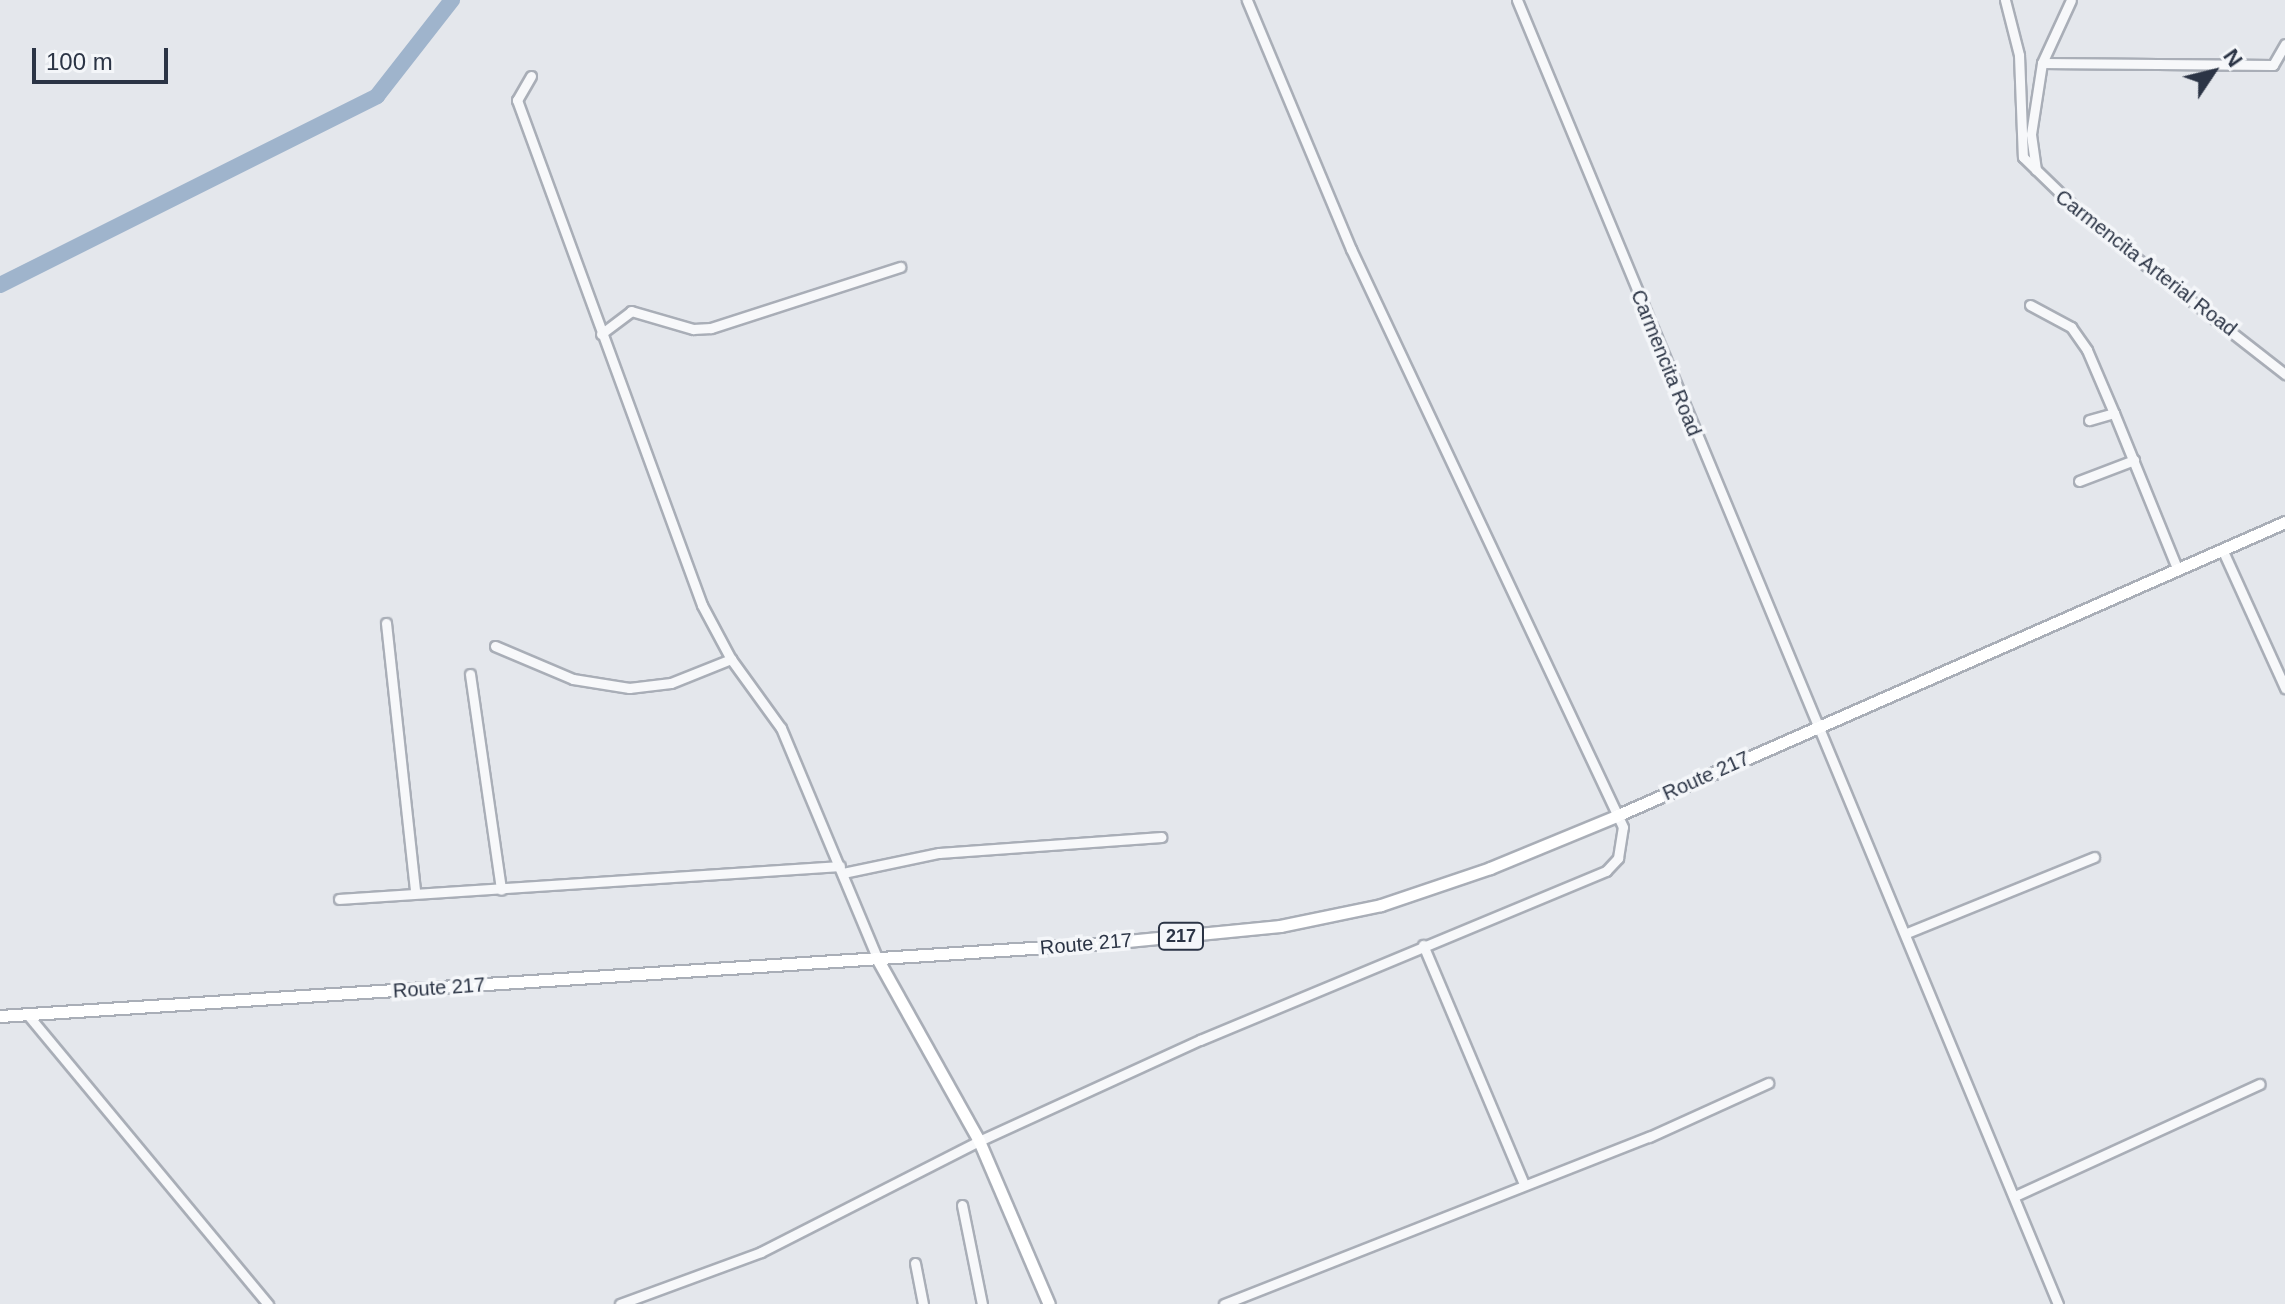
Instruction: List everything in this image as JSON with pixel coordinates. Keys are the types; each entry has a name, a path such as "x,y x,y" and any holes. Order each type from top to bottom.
{"main road":[{"name":"Route 217","path":"0,1016 878,960 1280,926 1381,905 1490,868 1616,816 2285,522"},
{"path":"878,960 979,1141 1049,1304"}],"street":[{"path":"620,1304 761,1252 979,1141 1423,945 1606,871 1618,858 1623,827 1351,249 1247,0"},
{"name":"Carmencita Road","path":"1517,0 1907,933 2058,1304"},
{"path":"2005,0 2019,55 2019,140 2023,157 2037,174"},
{"name":"Carmencita Arterial Road","path":"2071,0 2042,63 2031,134 2037,174 2143,265 2285,374"},
{"path":"2042,63 2273,65 2285,44"},
{"path":"531,76 517,100 702,605 731,659 781,728 878,960"},
{"path":"601,334 631,311 693,329 711,328 900,267"},
{"path":"2030,305 2071,327 2114,413 2177,568"},
{"path":"2089,420 2114,413"},
{"path":"2079,481 2134,460"},
{"path":"2222,549 2285,688"},
{"path":"386,623 415,891"},
{"path":"495,646 573,679 629,688 671,683 731,659"},
{"path":"470,674 501,890"},
{"path":"339,899 415,891 501,890 841,870 939,853 1161,837"},
{"path":"1907,933 2094,857"},
{"path":"1423,945 1524,1184"},
{"path":"28,1015 268,1304"},
{"path":"1224,1304 1649,1137 1768,1083"},
{"path":"2015,1196 2260,1084"},
{"path":"962,1205 982,1304"},
{"path":"915,1263 923,1304"}],"waterway":[{"path":"0,285 377,96 452,0"}]}
